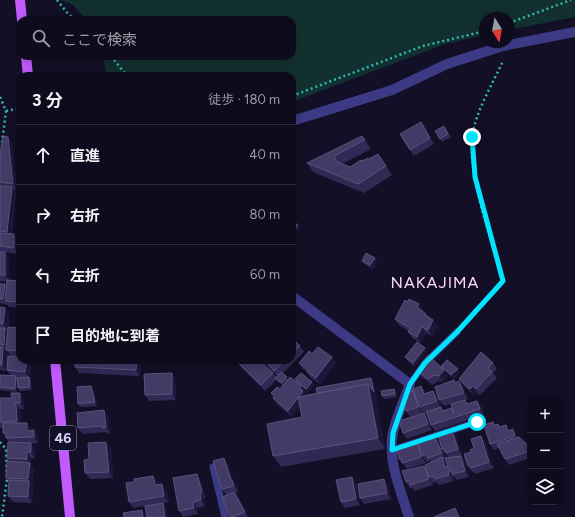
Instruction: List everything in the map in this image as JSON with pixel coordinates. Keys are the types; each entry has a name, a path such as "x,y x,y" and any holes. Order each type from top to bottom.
{"main road":[{"path":"20,0 22,16"},
{"path":"26,60 28,72"},
{"name":"46","path":"55,364 70,517"}],"street":[{"path":"515,44 575,32"},
{"path":"296,120 392,90 447,64 497,48"},
{"path":"296,299 410,384 393,433 392,450 393,462 409,517"}],"lane":[{"path":"410,384 425,363 457,332"},
{"path":"392,450 477,422"},
{"path":"213,467 225,517"}],"path":[{"path":"57,0 71,16"},
{"path":"515,21 571,0"},
{"path":"296,94 423,46 479,32"},
{"path":"457,332 503,281 475,177 472,137 476,121 503,60 503,48"},
{"path":"114,60 124,72"},
{"path":"0,97 6,111 2,148"},
{"path":"6,111 16,109"},
{"path":"0,442 6,449 7,479 2,517"}],"green space":[{"path":"62,0 575,0 575,17 515,29 515,12 479,12 479,36 445,44 296,100 296,72 105,72 104,60 296,60 296,16 83,16 73,5"}],"building":[{"path":"421,122 430,138 410,150 400,134"},
{"path":"444,126 448,134 440,139 435,131"},
{"path":"362,136 365,140 334,156 337,162 350,167 361,160 369,159 378,154 386,166 358,184 307,163"},
{"path":"3,137 8,137 13,184 0,182 1,147"},
{"path":"0,186 12,187 7,232 0,231"},
{"path":"0,233 14,234 14,248 0,246"},
{"path":"0,252 5,252 5,275 0,275"},
{"path":"366,253 375,258 370,265 362,261"},
{"path":"7,280 16,281 16,302 5,301"},
{"path":"0,284 5,284 3,299 0,299"},
{"path":"409,299 419,304 417,307 433,320 428,330 422,327 417,337 408,332 410,328 395,319 405,300 407,302"},
{"path":"0,307 5,308 3,324 0,323"},
{"path":"8,327 16,328 16,351 6,350"},
{"path":"0,328 5,328 4,345 0,344"},
{"path":"296,342 300,346 296,350"},
{"path":"417,342 425,348 413,363 405,357"},
{"path":"0,347 3,347 2,365 0,365"},
{"path":"318,347 332,357 316,378 307,372 308,370 299,363 309,351 312,354"},
{"path":"481,352 493,363 488,368 492,372 476,389 473,386 470,389 459,379"},
{"path":"428,355 444,370 439,376 434,375 428,379 417,370"},
{"path":"8,356 16,357 16,364 26,364 25,372 7,370"},
{"path":"447,360 458,369 451,375 441,366"},
{"path":"75,364 137,364 136,370 75,367"},
{"path":"239,364 263,364 273,373 261,385"},
{"path":"268,364 281,364 274,371"},
{"path":"281,372 287,377 281,383 275,378"},
{"path":"172,373 172,394 145,395 144,374"},
{"path":"301,373 312,382 306,389 295,379"},
{"path":"0,375 16,376 15,389 0,387"},
{"path":"29,377 30,387 18,388 17,378"},
{"path":"290,377 301,386 300,388 303,391 288,411 273,398 274,396 271,393 277,387 280,389"},
{"path":"371,378 374,392 368,384 317,393 316,388"},
{"path":"454,380 455,383 459,381 464,393 439,400 435,387"},
{"path":"368,384 378,438 273,456 267,424 302,417 298,397"},
{"path":"91,386 95,402 78,404 77,387"},
{"path":"421,386 424,394 433,391 437,401 419,407 413,389"},
{"path":"394,389 395,394 382,396 381,391"},
{"path":"413,391 418,407 406,411 403,403 406,403 404,394"},
{"path":"11,393 20,393 20,403 14,403 14,405 16,405 17,421 0,422 0,398 12,398"},
{"path":"465,400 467,404 477,401 480,409 431,425 426,412 441,407 442,411 452,408 454,414 451,404"},
{"path":"104,410 106,427 78,428 77,413"},
{"path":"424,413 428,424 403,433 399,421"},
{"path":"493,422 494,425 498,424 499,427 506,425 508,431 513,429 515,436 490,444 484,425"},
{"path":"3,423 27,423 27,431 34,430 34,437 6,438 6,433 3,433"},
{"path":"452,430 458,449 446,453 444,449 442,449 438,435"},
{"path":"434,435 442,453 428,458 426,454 422,456 418,442"},
{"path":"481,436 489,462 471,468 468,466 464,454 471,452 470,450 474,448 471,439"},
{"path":"519,437 527,444 527,452 505,459 497,444"},
{"path":"8,442 31,443 31,452 27,452 27,459 7,458"},
{"path":"106,442 109,472 85,473 84,460 89,459 88,443"},
{"path":"418,444 421,457 402,463 401,459 399,459 397,448"},
{"path":"461,456 465,471 453,474 451,470 448,471 449,475 435,479 433,476 429,477 425,465 442,457 445,467 448,467 445,458"},
{"path":"224,458 234,486 222,489 213,461"},
{"path":"7,461 30,463 28,479 6,478"},
{"path":"424,466 429,479 410,485 409,481 406,482 402,471"},
{"path":"197,474 202,492 200,492 201,500 193,502 194,508 179,511 173,478"},
{"path":"153,476 155,485 162,484 164,496 129,502 126,483 134,482 134,479"},
{"path":"352,477 356,499 341,502 336,480"},
{"path":"384,479 387,493 360,498 358,484"},
{"path":"9,480 29,481 28,497 8,496"},
{"path":"234,492 245,512 230,517 222,497"},
{"path":"163,503 165,517 147,517 145,506"},
{"path":"455,508 459,517 434,517"},
{"path":"142,510 143,517 124,517 123,513"}],"district":[{"name":"NAKAJIMA","path":"435,282"}],"route":[{"path":"472,137 472,156 475,177 503,281 457,332 425,363 410,384 400,408 393,433 392,450 477,422"}]}
